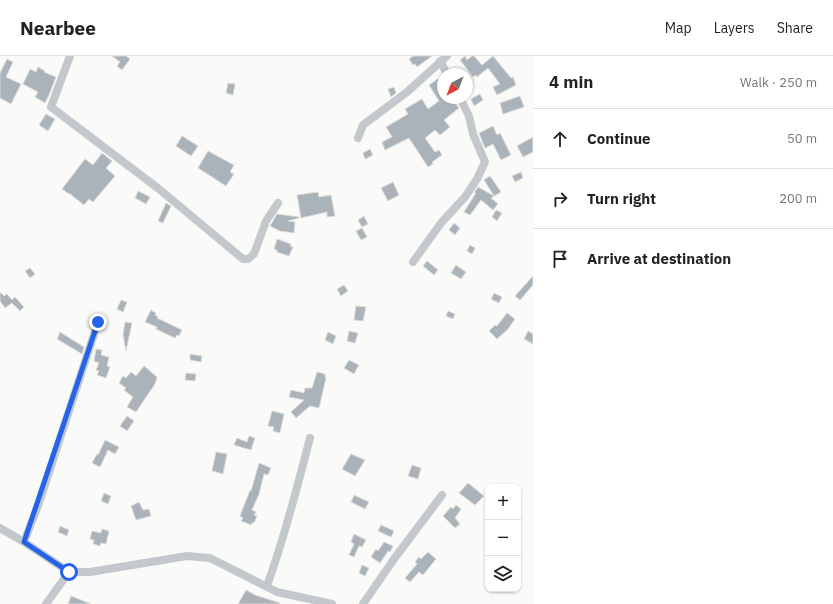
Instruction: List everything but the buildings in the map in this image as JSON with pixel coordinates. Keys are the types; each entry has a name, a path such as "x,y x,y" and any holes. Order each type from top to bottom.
{"street":[{"path":"70,56 51,107 160,189 243,259 248,259 254,254 266,221 278,203"},
{"path":"358,138 363,125 407,92 447,56"},
{"path":"440,61 444,68"},
{"path":"412,262 441,223 465,197 477,179 485,162 473,134 469,116 463,104"},
{"path":"24,542 98,322"},
{"path":"267,586 297,491 310,438"},
{"path":"362,604 442,495"},
{"path":"0,528 69,572 90,572 187,556 214,559 277,592 332,604"},
{"path":"46,604 69,572"}],"route":[{"path":"69,572 24,542 98,322"}]}
